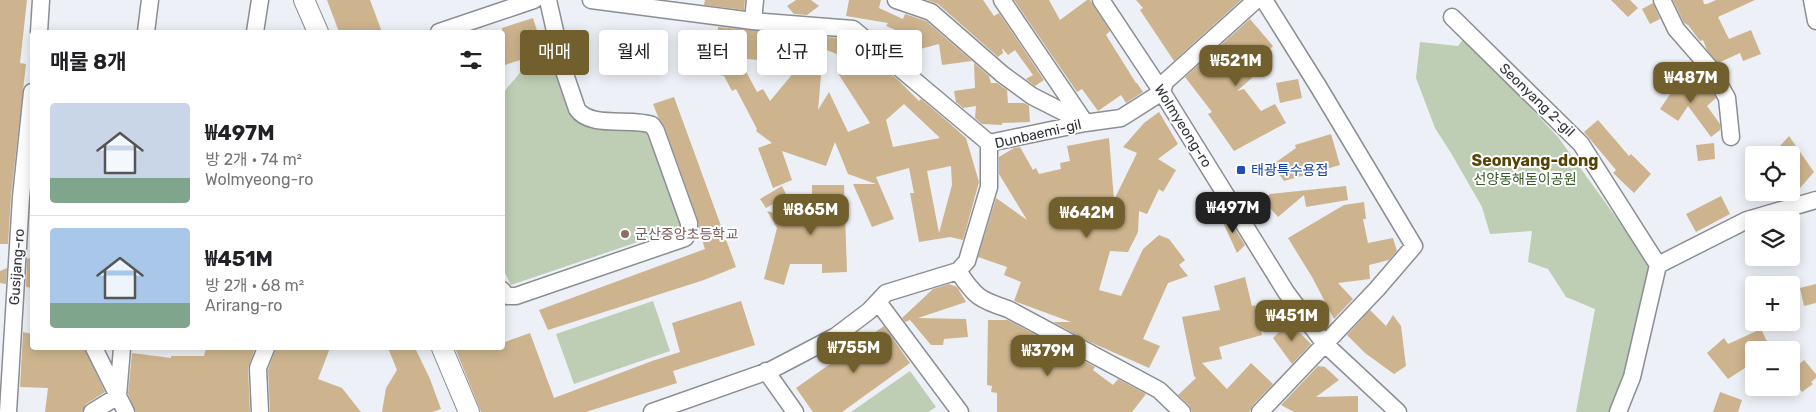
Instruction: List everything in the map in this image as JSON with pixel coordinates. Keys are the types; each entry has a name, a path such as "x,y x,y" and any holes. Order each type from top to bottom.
{"main road":[{"path":"304,0 317,30"},
{"path":"443,350 469,412"}],"street":[{"path":"41,0 44,30"},
{"path":"146,30 150,0"},
{"path":"255,30 260,0"},
{"path":"445,30 534,0"},
{"path":"505,294 507,296 516,296 685,238 689,231 689,223 656,131 652,126 589,118 577,108 564,71 548,0"},
{"path":"591,0 753,21 853,29 989,143"},
{"path":"753,21 756,0"},
{"path":"896,0 931,12 1002,74 1032,96 1085,123"},
{"path":"1002,0 1085,123"},
{"name":"Wolmyeong-ro","path":"1101,0 1162,92 1286,292 1324,343 1398,412"},
{"path":"1162,92 1165,82 1256,0"},
{"path":"1260,412 1377,289 1414,246 1264,0"},
{"path":"1662,0 1676,29 1710,68 1727,98 1731,137"},
{"path":"1812,0 1816,21"},
{"name":"Seonyang 2-gil","path":"1452,17 1581,144 1658,265"},
{"name":"Dunbaemi-gil","path":"958,271 967,261 990,187 989,143 1085,123 1121,118 1162,92"},
{"name":"Gusijang-ro","path":"8,412 27,198 30,134"},
{"path":"1618,412 1632,377 1658,265 1747,220 1814,196"},
{"path":"27,198 30,211"},
{"path":"652,412 766,371 836,336 869,311 886,293 958,271 968,286 983,301 1008,309 1159,390 1182,412"},
{"path":"878,302 960,412"},
{"path":"95,350 126,412"},
{"path":"118,396 122,350"},
{"path":"260,412 258,368 265,350"},
{"path":"766,371 795,412"},
{"path":"92,412 118,396"}],"green space":[{"name":"선양동해돋이공원","path":"1464,38 1558,137 1654,270 1614,412 1576,412 1595,309 1566,297 1548,269 1528,262 1532,231 1490,234 1482,207 1435,128 1416,78 1420,42 1458,46"},
{"path":"520,73 520,75 557,75 573,117 580,122 597,128 649,132 682,227 511,285 505,273 505,90"},
{"path":"653,301 670,351 574,384 556,334"},
{"path":"910,371 936,407 928,412 851,412"}],"building":[{"path":"0,0 27,0 20,63 26,64 11,196 8,244 0,244"},
{"path":"327,0 370,0 381,30 338,30"},
{"path":"705,0 745,0 744,10 704,5"},
{"path":"796,0 811,0 819,6 807,15 794,14 787,6"},
{"path":"849,0 881,0 879,8 903,19 905,14 926,21 972,61 942,65 939,44 922,49 922,30 896,30 886,26 888,23 846,16"},
{"path":"927,0 983,0 994,16 999,13 1044,80 1035,86 1026,79 1033,75 1015,50 1008,55 1002,48 1003,53 998,57 938,4"},
{"path":"1014,0 1049,0 1060,20 1087,0 1090,0 1110,31 1106,35 1143,92 1126,103 1121,95 1098,111 1082,89 1077,92"},
{"path":"1136,0 1241,0 1174,61 1140,10 1143,8"},
{"path":"1611,0 1630,0 1638,8 1628,17"},
{"path":"1673,0 1703,0 1704,4 1707,4 1716,0 1755,0 1718,17 1729,39 1751,30 1761,54 1743,61 1740,53 1718,63 1707,50 1703,40 1700,41 1688,25 1684,23"},
{"path":"1653,3 1660,19 1650,24 1642,9"},
{"path":"533,18 537,30 520,30 520,60 505,65 505,30 502,30 502,28"},
{"path":"1250,19 1273,46 1255,63 1261,70 1237,91 1244,89 1261,111 1275,104 1286,123 1234,151 1208,114 1212,112 1185,77"},
{"path":"718,27 757,31 757,60 747,59 747,30 718,30"},
{"path":"827,37 837,38 837,54 827,50"},
{"path":"974,63 989,76 991,83 997,83 1007,90 1008,103 1024,103 1029,106 1030,122 1002,123 1002,125 982,124 975,118 976,106 963,108 956,102 954,91 975,88"},
{"path":"747,73 757,92 763,89 770,101 792,75 821,75 818,110 829,92 848,132 870,123 839,75 892,75 919,101 921,99 966,138 979,182 963,240 950,237 919,242 910,193 914,193 909,168 876,177 894,219 872,227 853,184 876,184 848,174 835,142 826,166 782,151 792,180 773,188 758,148 772,143 756,131 757,129 736,89 732,91 724,76 720,75 747,75","holes":["904,104 940,138 893,147 886,120","951,166 952,185 939,233 927,171"]},
{"path":"1678,73 1699,93 1708,85 1716,98 1707,106 1720,124 1720,130 1711,137 1688,106 1678,121 1660,109 1675,87 1669,82"},
{"path":"1298,79 1302,98 1280,103 1276,83"},
{"path":"674,97 736,267 704,280 548,330 539,310 705,249 699,231 698,220 665,128 653,104"},
{"path":"1159,112 1178,144 1158,159 1176,170 1163,192 1159,189 1147,214 1139,211 1138,232 1128,252 1110,251 1099,290 1121,296 1143,249 1159,235 1169,239 1185,260 1179,265 1188,276 1168,283 1143,339 1160,346 1149,368 1090,342 1053,322 1071,322 1014,301 1021,282 1004,275 1007,267 978,257 996,198 1027,220 999,174 999,157 1014,148 1020,147 1033,170 1036,168 1039,174 1061,169 1060,163 1070,161 1067,146 1109,138 1114,200 1137,153 1123,147 1144,123"},
{"path":"1598,120 1629,156 1631,154 1651,174 1634,193 1613,173 1616,170 1584,132"},
{"path":"1331,134 1340,165 1284,181 1272,165 1296,148 1295,145"},
{"path":"1789,136 1796,146 1780,146"},
{"path":"1714,143 1715,159 1698,161 1696,145"},
{"path":"1800,152 1814,172 1800,188"},
{"path":"812,185 844,185 847,272 822,273 822,264 790,264 784,285 764,279 777,228 767,211 807,221 807,204 812,204"},
{"path":"782,186 787,196 766,208 760,199"},
{"path":"1346,186 1348,200 1306,207 1304,195 1278,217 1263,200 1270,194"},
{"path":"1721,196 1730,214 1696,232 1686,214"},
{"path":"1364,202 1366,219 1363,219 1368,243 1393,238 1397,251 1389,260 1369,265 1370,279 1338,283 1353,299 1334,319 1312,277 1288,238 1344,205"},
{"path":"1226,215 1245,245 1237,253 1221,218"},
{"path":"30,258 30,288 26,287 27,259"},
{"path":"7,268 6,284 0,283 0,271"},
{"path":"1245,277 1252,306 1255,305 1262,335 1219,347 1222,359 1202,363 1227,389 1251,363 1273,384 1253,405 1249,412 1192,412 1189,405 1178,395 1196,378 1194,376 1182,317 1220,310 1214,286"},
{"path":"949,284 957,287 966,302 918,318 966,319 968,337 944,339 943,345 931,345 910,320 905,322 902,318 933,289"},
{"path":"1816,284 1816,303 1804,306 1800,288"},
{"path":"741,301 755,345 673,371 677,383 586,412 481,412 456,350 505,350 505,342 530,333 554,398 680,352 672,323"},
{"path":"1370,310 1386,326 1393,315 1401,326 1406,366 1394,374 1365,353 1347,335"},
{"path":"988,320 1008,320 1095,367 1093,370 1113,385 1118,379 1146,394 1132,412 997,412 997,393 991,392 992,386 987,385"},
{"path":"1289,322 1311,344 1292,364 1273,338"},
{"path":"884,326 910,363 842,412 813,412 796,388"},
{"path":"1757,331 1762,331 1767,341 1745,341 1745,368 1728,379 1707,353 1724,338 1728,344"},
{"path":"23,332 30,334 30,350 85,350 105,392 86,404 82,412 45,412 48,388 20,387"},
{"path":"206,350 254,350 248,368 250,412 136,412 128,394 132,353 171,358 171,356 204,356"},
{"path":"275,350 329,350 318,379 342,388 361,412 270,412 268,370"},
{"path":"389,350 416,350 430,379 441,409 432,412 382,412 386,388 397,370"},
{"path":"1804,360 1816,374 1816,378 1811,382 1813,384 1802,392 1800,389 1800,363"},
{"path":"1318,366 1325,367 1339,380 1316,397 1358,396 1358,412 1294,412 1281,405"},
{"path":"1720,392 1742,400 1738,412 1713,412"}],"place":[{"name":"태광특수용접","path":"1241,170"},
{"name":"군산중앙초등학교","path":"625,234"}],"district":[{"name":"Seonyang-dong","path":"1535,160"}]}
